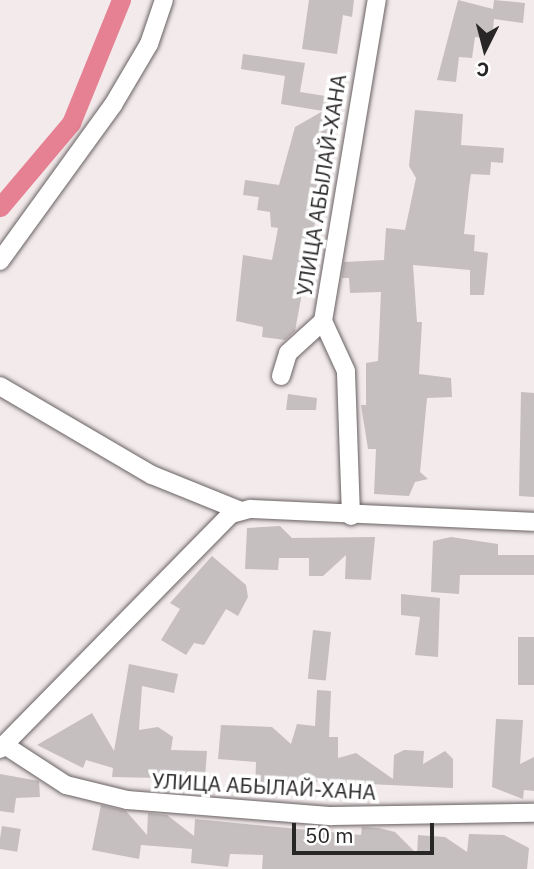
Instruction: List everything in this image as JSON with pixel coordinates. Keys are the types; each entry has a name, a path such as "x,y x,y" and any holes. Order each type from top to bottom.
{"street":[{"path":"0,261 113,105 149,44 164,0"},
{"name":"УЛИЦА АБЫЛАЙ-ХАНА","path":"351,516 346,371 323,321 377,0"},
{"path":"281,376 288,353 323,321"},
{"path":"3,384 152,475 242,511 534,522"},
{"name":"УЛИЦА АБЫЛАЙ-ХАНА","path":"242,511 177,565 3,747 66,785 127,800 332,816 534,813"}],"building":[{"path":"309,0 354,0 352,17 343,15 337,54 302,49"},
{"path":"458,0 493,9 494,0 525,3 523,23 494,19 492,39 475,37 472,58 459,57 456,82 437,80"},
{"path":"243,54 305,63 300,92 338,98 295,331 285,340 262,337 263,327 236,321 243,255 272,260 278,228 271,227 270,212 257,210 259,197 243,195 245,180 279,185 295,127 323,111 281,104 285,76 241,69"},
{"path":"415,110 463,114 461,145 504,148 503,163 491,162 490,175 471,174 469,187 464,234 475,235 474,251 488,253 484,295 470,295 470,270 413,265 417,322 422,322 419,374 451,378 452,397 427,398 420,472 428,479 415,482 409,496 374,494 376,449 368,449 361,405 366,405 366,363 378,361 381,292 350,293 349,278 342,278 344,262 384,260 386,228 405,230 416,178 409,166"},
{"path":"521,392 534,393 534,497 519,496"},
{"path":"288,394 317,398 316,410 286,410"},
{"path":"280,526 292,538 375,537 371,580 345,579 346,555 323,576 309,576 309,558 279,558 278,570 245,569 247,528"},
{"path":"451,537 498,544 498,555 534,555 534,575 460,575 459,594 431,592 433,541"},
{"path":"212,556 246,585 248,597 238,616 226,609 204,645 194,643 186,655 161,640 180,609 170,603"},
{"path":"401,594 440,598 438,657 415,655 420,617 401,615"},
{"path":"313,630 331,632 326,681 308,679"},
{"path":"518,637 534,637 534,685 518,685"},
{"path":"129,664 178,674 174,693 142,686 139,730 158,727 173,737 171,750 207,751 205,779 112,777 113,768 86,760 83,768 37,745 92,713 114,751"},
{"path":"317,690 331,691 329,737 338,737 338,758 356,753 393,779 394,755 404,750 424,751 423,764 445,751 453,759 453,788 284,780 271,792 255,792 256,762 218,759 221,725 272,727 291,744 297,724 315,726"},
{"path":"496,719 523,720 520,764 534,757 534,791 524,790 523,799 492,787"},
{"path":"0,774 39,781 40,797 16,798 14,813 0,811"},
{"path":"101,805 126,811 147,835 148,813 167,815 194,836 195,819 361,835 362,827 379,828 395,832 417,854 418,835 445,837 467,852 469,834 504,835 529,848 527,869 262,869 263,855 230,854 228,867 191,863 192,849 141,845 139,859 92,850"},
{"path":"2,826 21,829 17,852 0,849"}],"waterway":[{"path":"0,207 71,123 121,0"}]}
